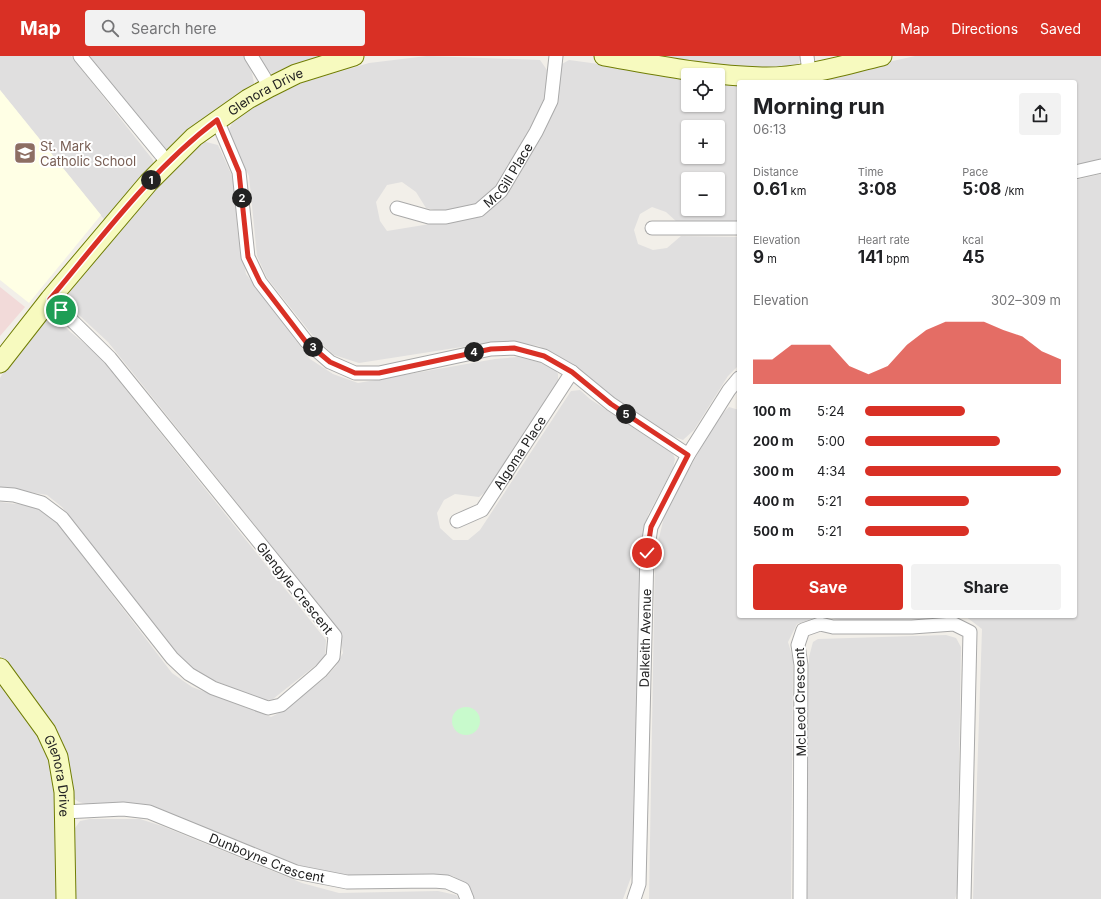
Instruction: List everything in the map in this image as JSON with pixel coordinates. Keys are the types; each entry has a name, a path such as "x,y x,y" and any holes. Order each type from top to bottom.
{"street":[{"path":"80,56 168,163"},
{"path":"251,56 270,87"},
{"name":"Glenora Drive","path":"0,363 50,299 149,182 194,138 248,99 270,87 296,74 354,56"},
{"name":"McGill Place","path":"397,208 429,217 446,217 479,210 501,191 536,132 551,101 556,56"},
{"path":"604,56 719,74 763,77 808,64 882,56"},
{"path":"217,120 239,172 248,257 260,282 306,342 330,362 355,373 379,373 491,349 514,348 544,356 572,372 611,404 688,455"},
{"path":"1077,172 1101,166"},
{"path":"652,228 737,228"},
{"name":"Glengyle Crescent","path":"0,494 14,495 42,503 62,518 172,658 189,674 213,688 268,708 280,705 321,671 333,657 334,636 110,358 50,299"},
{"name":"Algoma Place","path":"458,521 482,510 572,372"},
{"name":"Dalkeith Avenue","path":"634,899 639,884 647,553 651,527 688,455 734,394 737,384"},
{"name":"McLeod Crescent","path":"800,899 802,664 798,646 803,630 820,624 834,627 912,627 954,624 970,632 964,899"},
{"name":"Glenora Drive","path":"0,668 46,731 58,757 64,792 66,899"},
{"name":"Dunboyne Crescent","path":"64,812 123,809 149,812 296,872 347,882 447,882 463,889 467,899"}],"shaded area":[{"path":"0,56 71,56 153,160 154,165 107,223 0,90"},
{"path":"88,56 245,56 252,73 255,88 175,148 166,150 159,147"},
{"path":"259,56 342,56 279,77 272,74 263,64"},
{"path":"427,56 540,60 547,70 546,100 538,119 499,182 486,197 472,206 439,211 426,208 416,192 402,182 387,185 376,202 380,221 387,231 479,216 500,201 549,120 557,101 558,74 562,64 569,60 681,75 681,112 725,112 725,81 737,82 737,222 677,222 666,212 652,207 640,214 634,230 638,244 653,250 667,248 681,236 737,237 737,367 728,376 694,430 683,440 667,434 539,346 512,342 481,344 359,363 334,355 313,336 267,278 257,256 249,176 232,141 229,129 235,117 291,86 369,63"},
{"path":"645,56 802,56 798,65 789,68 723,68"},
{"path":"915,56 1101,56 1101,160 1077,166 1077,80 798,80 822,77"},
{"name":"St. Mark Catholic School","path":"0,90 101,215 29,303 0,280"},
{"path":"202,141 218,145 233,178 238,233 246,274 310,359 333,374 358,383 495,359 518,357 553,366 558,374 558,382 488,490 479,497 455,494 444,500 437,513 440,528 453,540 468,540 480,530 571,391 580,390 590,399 673,454 675,459 673,468 648,515 641,544 633,872 623,899 473,899 469,886 453,876 436,874 358,878 322,873 269,855 150,807 90,805 79,802 73,798 66,755 59,735 44,711 0,655 0,502 33,506 55,520 172,673 192,687 271,717 285,710 326,677 336,666 343,653 339,630 108,342 66,303 67,294 143,201"},
{"path":"1101,174 1101,899 973,899 982,629 968,618 1077,618 1077,180"},
{"path":"0,287 25,307 0,336"},
{"path":"54,318 98,355 326,640 325,656 321,661 273,699 264,701 199,674 179,655 62,507 47,495 0,487 0,378 13,356 44,321"},
{"path":"729,407 737,409 737,618 814,618 797,624 788,642 793,659 791,899 649,899 655,554 666,509 719,417"},
{"path":"830,618 931,618 929,619 846,621"},
{"path":"946,635 956,638 961,647 957,893 955,899 807,899 809,657 813,642 818,639"},
{"path":"0,679 39,729 57,783 61,899 0,899"},
{"path":"90,819 140,819 162,826 302,883 339,893 438,891 456,895 459,899 76,899 73,831 80,821"}],"green space":[{"path":"466,707 476,711 480,721 476,731 466,735 456,731 452,721 456,711"}],"place":[{"name":"St. Mark Catholic School","path":"25,153"}],"route":[{"path":"61,310 50,299 149,182 194,138 217,120 239,172 248,257 260,282 306,342 330,362 355,373 379,373 491,349 514,348 544,356 572,372 611,404 688,455 651,527 647,553"}]}
